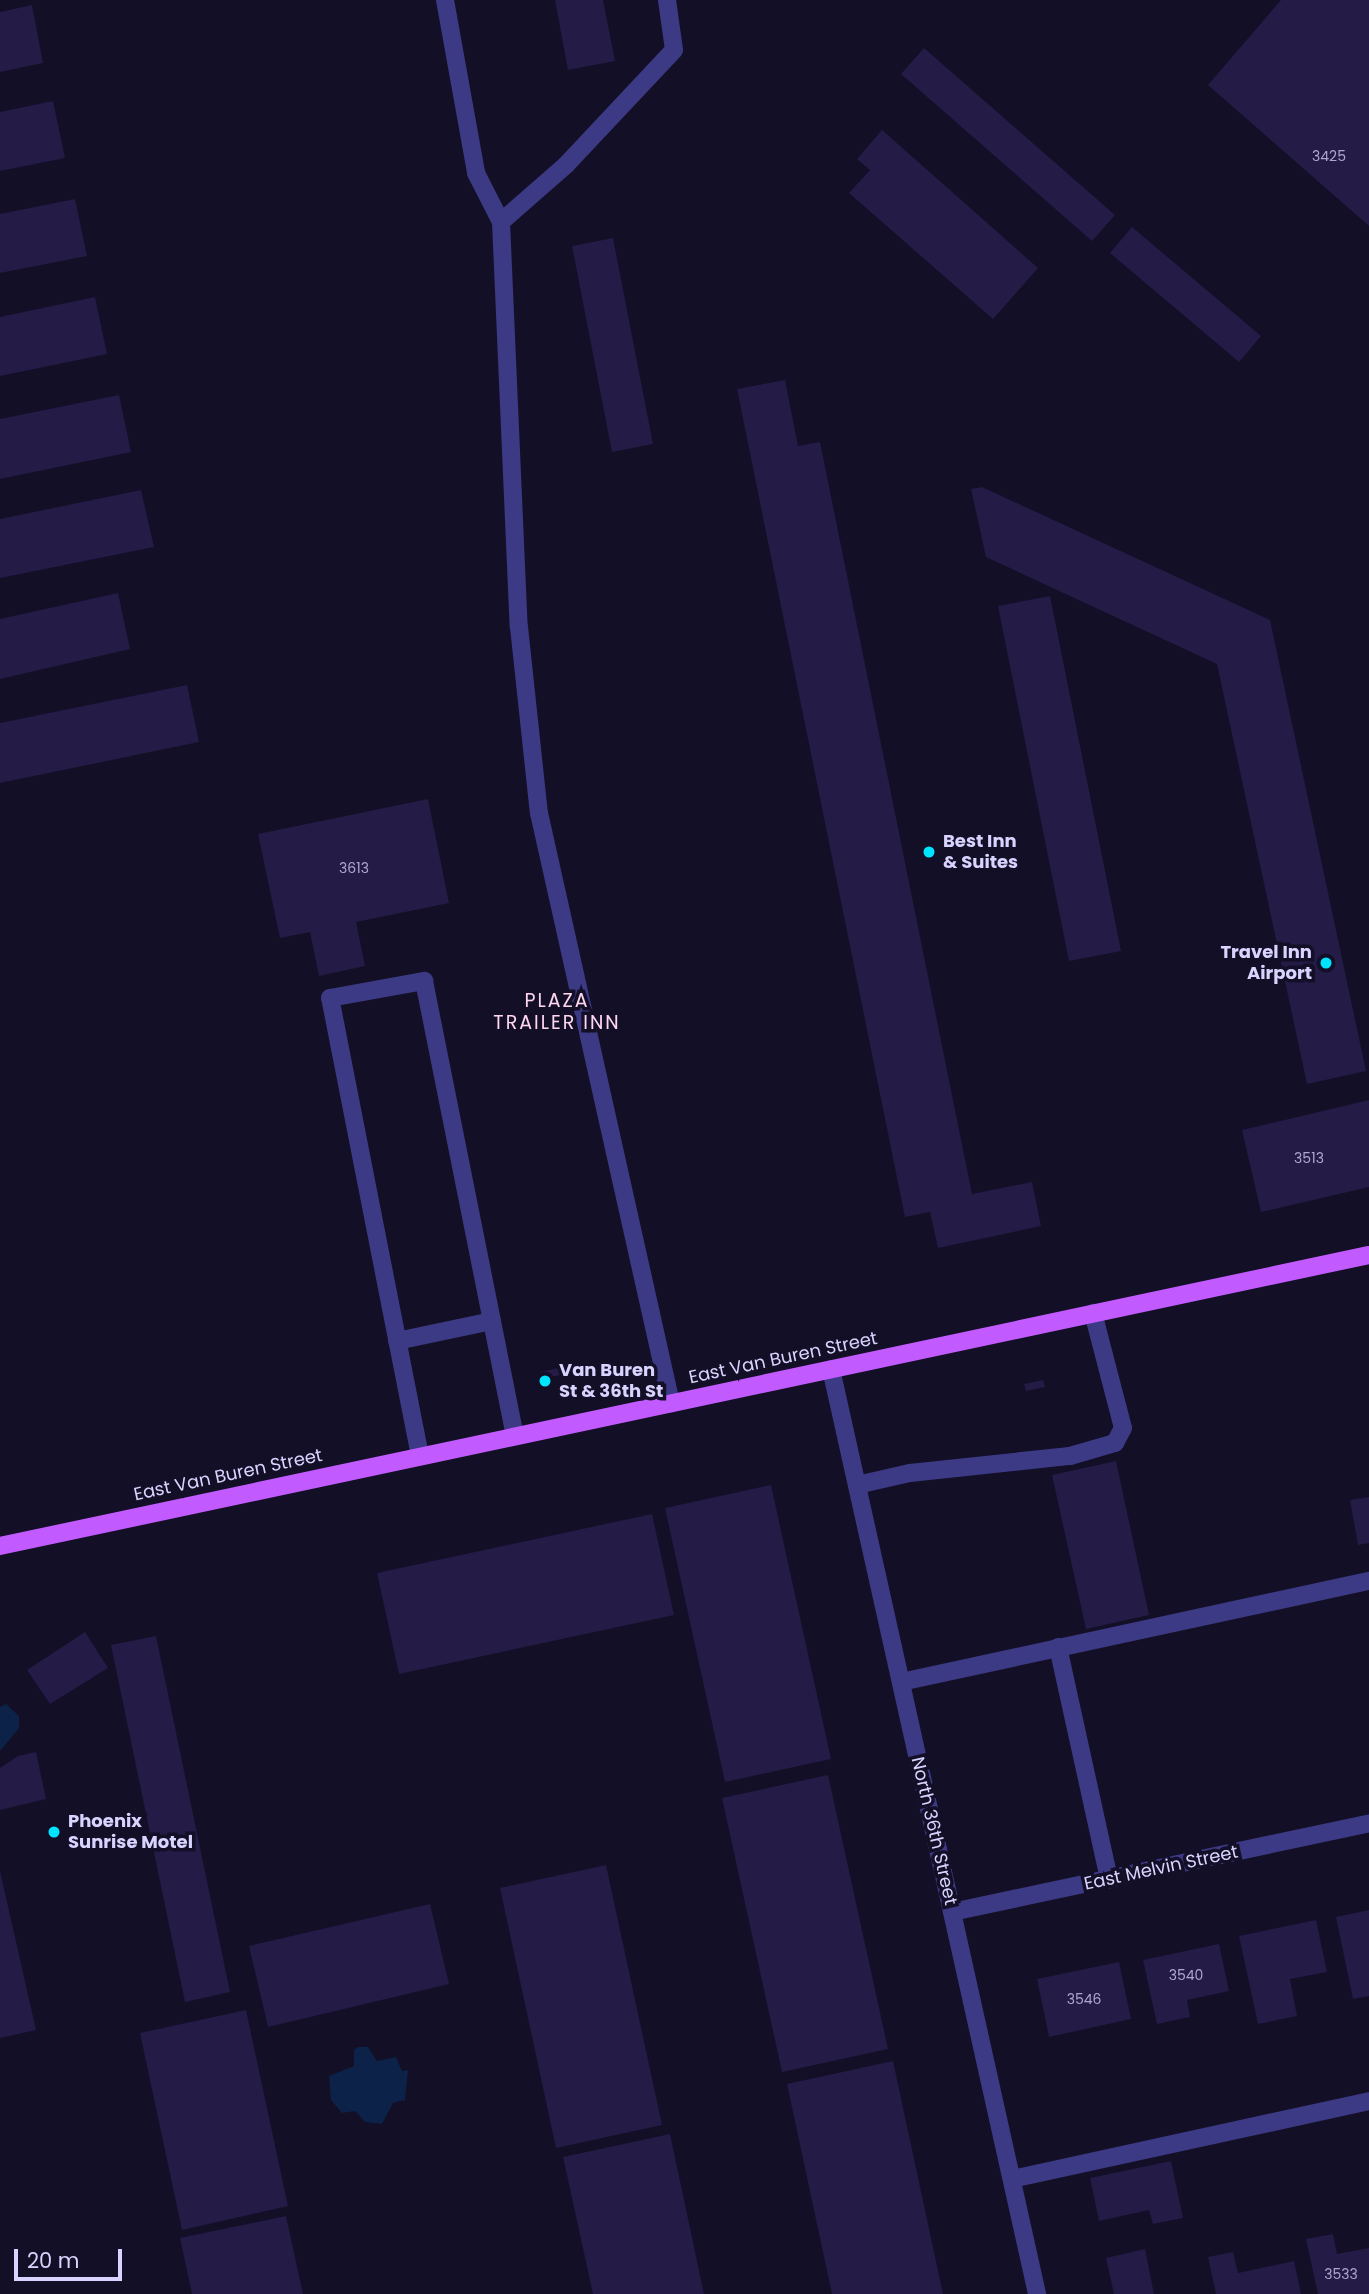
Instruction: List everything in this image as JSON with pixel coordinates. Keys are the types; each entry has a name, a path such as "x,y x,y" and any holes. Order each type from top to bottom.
{"main road":[{"name":"East Van Buren Street","path":"0,1546 1369,1255"}],"street":[{"path":"445,0 475,173 501,222 519,627 538,813 671,1403"},
{"path":"501,222 566,165 674,50 667,0"},
{"path":"420,1456 330,998 424,981 515,1436"},
{"path":"857,1485 910,1473 1070,1456 1115,1443 1123,1428 1093,1313"},
{"path":"397,1341 492,1321"},
{"name":"North 36th Street","path":"831,1369 1037,2294"},
{"path":"901,1682 1369,1581"},
{"path":"1058,1647 1109,1879"},
{"name":"East Melvin Street","path":"952,1912 1369,1823"},
{"path":"1012,2179 1369,2101"}],"water":[{"path":"6,1704 19,1716 19,1728 0,1751 0,1707"},
{"path":"368,2047 377,2061 396,2057 402,2071 408,2070 405,2100 393,2103 382,2124 365,2122 355,2111 342,2113 331,2100 329,2076 354,2066 354,2050"}],"building":[{"path":"555,0 603,0 615,61 568,70"},
{"path":"1281,0 1369,0 1369,226 1208,85"},
{"path":"32,5 43,63 0,72 0,12"},
{"path":"924,48 1115,215 1092,241 901,74"},
{"path":"53,101 65,158 0,171 0,112"},
{"path":"882,130 1038,268 993,319 849,193 870,170 857,159"},
{"path":"75,199 87,256 0,273 0,214"},
{"path":"1132,227 1261,336 1239,362 1110,253"},
{"path":"613,238 653,444 612,452 572,246"},
{"path":"95,297 107,354 0,376 0,317"},
{"path":"785,380 798,446 820,442 972,1194 1032,1182 1041,1226 938,1248 930,1212 905,1217 737,389"},
{"path":"119,395 131,452 0,479 0,419"},
{"path":"982,487 1270,620 1366,1071 1307,1084 1217,664 986,557 971,489"},
{"path":"141,490 154,547 0,578 0,519"},
{"path":"118,593 130,649 0,679 0,619"},
{"path":"1050,596 1121,951 1069,961 998,606"},
{"path":"187,685 199,742 0,783 0,723"},
{"path":"428,799 449,903 356,922 365,966 319,976 310,932 280,938 258,834"},
{"path":"1369,1100 1369,1187 1261,1212 1242,1130"},
{"path":"559,1368 560,1375 542,1379 540,1372"},
{"path":"1043,1380 1045,1387 1026,1391 1024,1384"},
{"path":"1116,1461 1149,1615 1086,1629 1052,1475"},
{"path":"771,1485 831,1759 725,1782 665,1508"},
{"path":"1369,1497 1369,1543 1358,1545 1350,1500"},
{"path":"652,1514 674,1615 399,1674 377,1573"},
{"path":"85,1632 108,1668 50,1704 27,1670"},
{"path":"156,1636 230,1992 185,2002 111,1645"},
{"path":"36,1752 46,1799 0,1810 0,1768 18,1756"},
{"path":"828,1775 888,2049 782,2072 722,1798"},
{"path":"606,1865 662,2125 556,2148 500,1888"},
{"path":"0,1871 36,2030 0,2038"},
{"path":"430,1904 449,1984 268,2027 249,1946"},
{"path":"1369,1910 1369,1996 1353,1999 1336,1917"},
{"path":"1316,1920 1327,1972 1290,1979 1297,2016 1258,2024 1239,1936"},
{"path":"1219,1944 1229,1991 1187,2000 1190,2017 1157,2024 1143,1960"},
{"path":"1119,1962 1131,2019 1049,2037 1037,1979"},
{"path":"246,2010 288,2206 182,2230 140,2033"},
{"path":"893,2061 943,2294 832,2294 787,2084"},
{"path":"670,2134 704,2294 593,2294 563,2157"},
{"path":"1171,2161 1183,2218 1153,2224 1149,2210 1099,2221 1090,2178"},
{"path":"286,2216 303,2294 192,2294 180,2238"},
{"path":"1333,2234 1337,2254 1369,2248 1369,2294 1318,2294 1306,2239"},
{"path":"1145,2249 1154,2294 1114,2294 1106,2258"},
{"path":"1233,2252 1238,2273 1294,2261 1301,2294 1216,2294 1208,2257"}],"place":[{"name":"Best Inn & Suites","path":"929,852"},
{"name":"Travel Inn Airport","path":"1326,963"},
{"name":"Van Buren St & 36th St","path":"545,1381"},
{"name":"Phoenix Sunrise Motel","path":"54,1832"}],"district":[{"name":"PLAZA TRAILER INN","path":"557,1012"}]}
